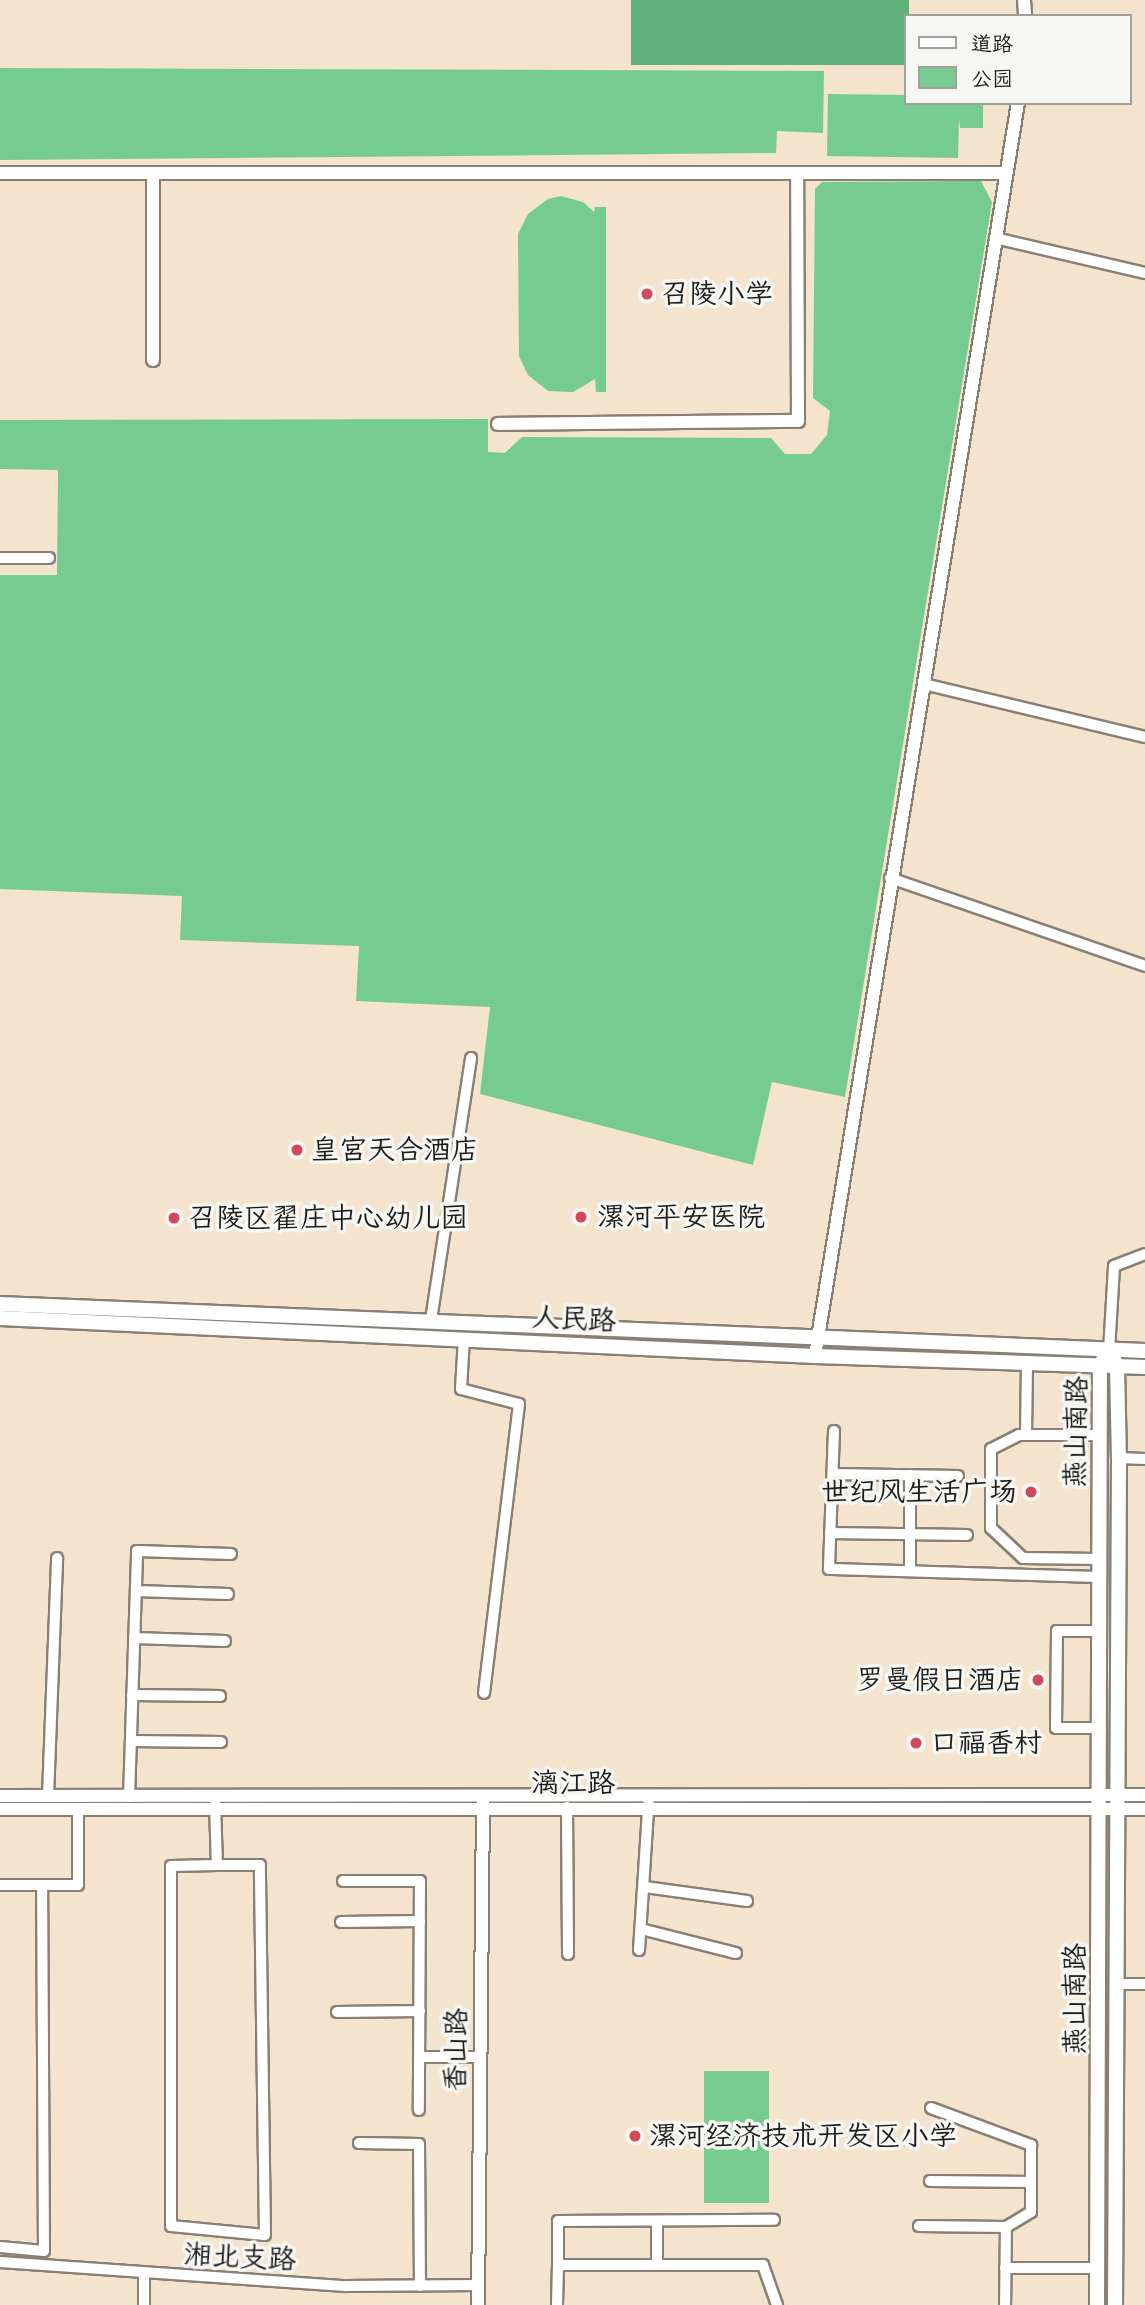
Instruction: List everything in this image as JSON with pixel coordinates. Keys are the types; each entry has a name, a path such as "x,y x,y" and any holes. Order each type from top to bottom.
{"main road":[{"name":"人民路","path":"0,1304 818,1336 1145,1352"},
{"name":"人民路","path":"0,1318 816,1356 1145,1367"},
{"name":"燕山南路","path":"1097,2305 1101,1802 1100,1366 1109,1351"},
{"name":"燕山南路","path":"1109,1351 1117,1366 1119,1458 1115,2305"},
{"path":"1101,1625 1119,1620"},
{"path":"1100,1984 1116,1984"},
{"path":"1098,2100 1115,2100"},
{"path":"1097,2267 1115,2268"}],"street":[{"path":"816,1356 890,878 1018,105"},
{"path":"0,173 1006,173"},
{"path":"153,173 153,360"},
{"path":"498,424 798,421 797,173"},
{"path":"995,238 1145,273"},
{"path":"0,558 49,558"},
{"path":"924,684 1145,737"},
{"path":"890,878 1145,966"},
{"path":"431,1320 471,1058"},
{"path":"1109,1351 1114,1266 1145,1254"},
{"path":"464,1338 461,1389 519,1404 484,1693"},
{"path":"1026,1436 1027,1362"},
{"path":"834,1431 829,1569 1101,1577"},
{"path":"1100,1435 1019,1436 991,1449 991,1528 1023,1558 1100,1559"},
{"path":"1119,1458 1145,1459"},
{"path":"833,1474 958,1476"},
{"path":"910,1475 910,1571"},
{"path":"830,1533 967,1535"},
{"path":"129,1797 137,1551 231,1554"},
{"path":"48,1796 57,1558"},
{"path":"136,1591 228,1594"},
{"path":"1101,1625 1057,1631 1056,1728 1101,1728"},
{"path":"134,1638 225,1641"},
{"path":"132,1695 220,1696"},
{"path":"131,1741 221,1742"},
{"name":"漓江路","path":"0,1809 78,1809 215,1803 1118,1802 1145,1795"},
{"name":"漓江路","path":"0,1796 129,1797 215,1803"},
{"path":"639,1950 649,1801"},
{"name":"漓江路","path":"483,1802 567,1807 649,1801"},
{"name":"香山路","path":"478,2305 483,1802"},
{"name":"漓江路","path":"1118,1802 1145,1809"},
{"path":"215,1803 217,1865"},
{"path":"567,1807 568,1954"},
{"path":"0,1885 78,1885 78,1809"},
{"path":"217,1865 260,1865 265,2235 171,2226 171,1866 217,1865"},
{"path":"343,1881 420,1881 419,2110"},
{"path":"0,2247 44,2251 42,1885"},
{"path":"645,1887 747,1901"},
{"path":"341,1922 420,1922"},
{"path":"641,1929 737,1953"},
{"path":"1116,1984 1145,1984"},
{"path":"337,2012 419,2011"},
{"path":"419,2057 481,2057"},
{"path":"919,2226 1006,2227 1031,2212 1031,2144 931,2108"},
{"path":"359,2143 419,2144 420,2286"},
{"path":"930,2181 1031,2182"},
{"path":"558,2305 558,2221 774,2220"},
{"path":"657,2221 657,2265"},
{"path":"1005,2305 1006,2227"},
{"name":"湘北支路","path":"0,2262 345,2286 478,2286"},
{"path":"558,2264 763,2265 777,2305"},
{"path":"1005,2268 1097,2267"},
{"path":"144,2274 144,2305"}],"green space":[{"path":"631,0 909,0 909,14 904,14 904,65 631,65"},
{"path":"0,68 824,71 823,133 777,131 776,153 0,160"},
{"path":"828,94 904,95 904,105 983,105 983,128 960,128 959,119 958,158 827,156"},
{"path":"981,181 992,202 845,1097 772,1082 753,1165 480,1094 490,1007 356,1001 359,946 180,940 182,896 0,889 0,575 57,575 58,470 0,469 0,420 488,419 488,452 505,453 522,437 771,438 785,454 811,454 827,435 830,411 813,398 815,189 822,182"},
{"path":"561,196 583,202 594,212 595,207 606,207 606,392 596,392 595,379 573,392 548,391 528,375 519,356 518,234 528,214 548,199"},
{"path":"704,2071 769,2071 769,2203 704,2203"}],"place":[{"name":"召陵小学","path":"647,294"},
{"name":"皇宫天合酒店","path":"297,1150"},
{"name":"漯河平安医院","path":"581,1217"},
{"name":"召陵区翟庄中心幼儿园","path":"174,1218"},
{"name":"世纪风生活广场","path":"1031,1492"},
{"name":"罗曼假日酒店","path":"1038,1680"},
{"name":"口福香村","path":"916,1743"},
{"name":"漯河经济技术开发区小学","path":"635,2136"}]}
